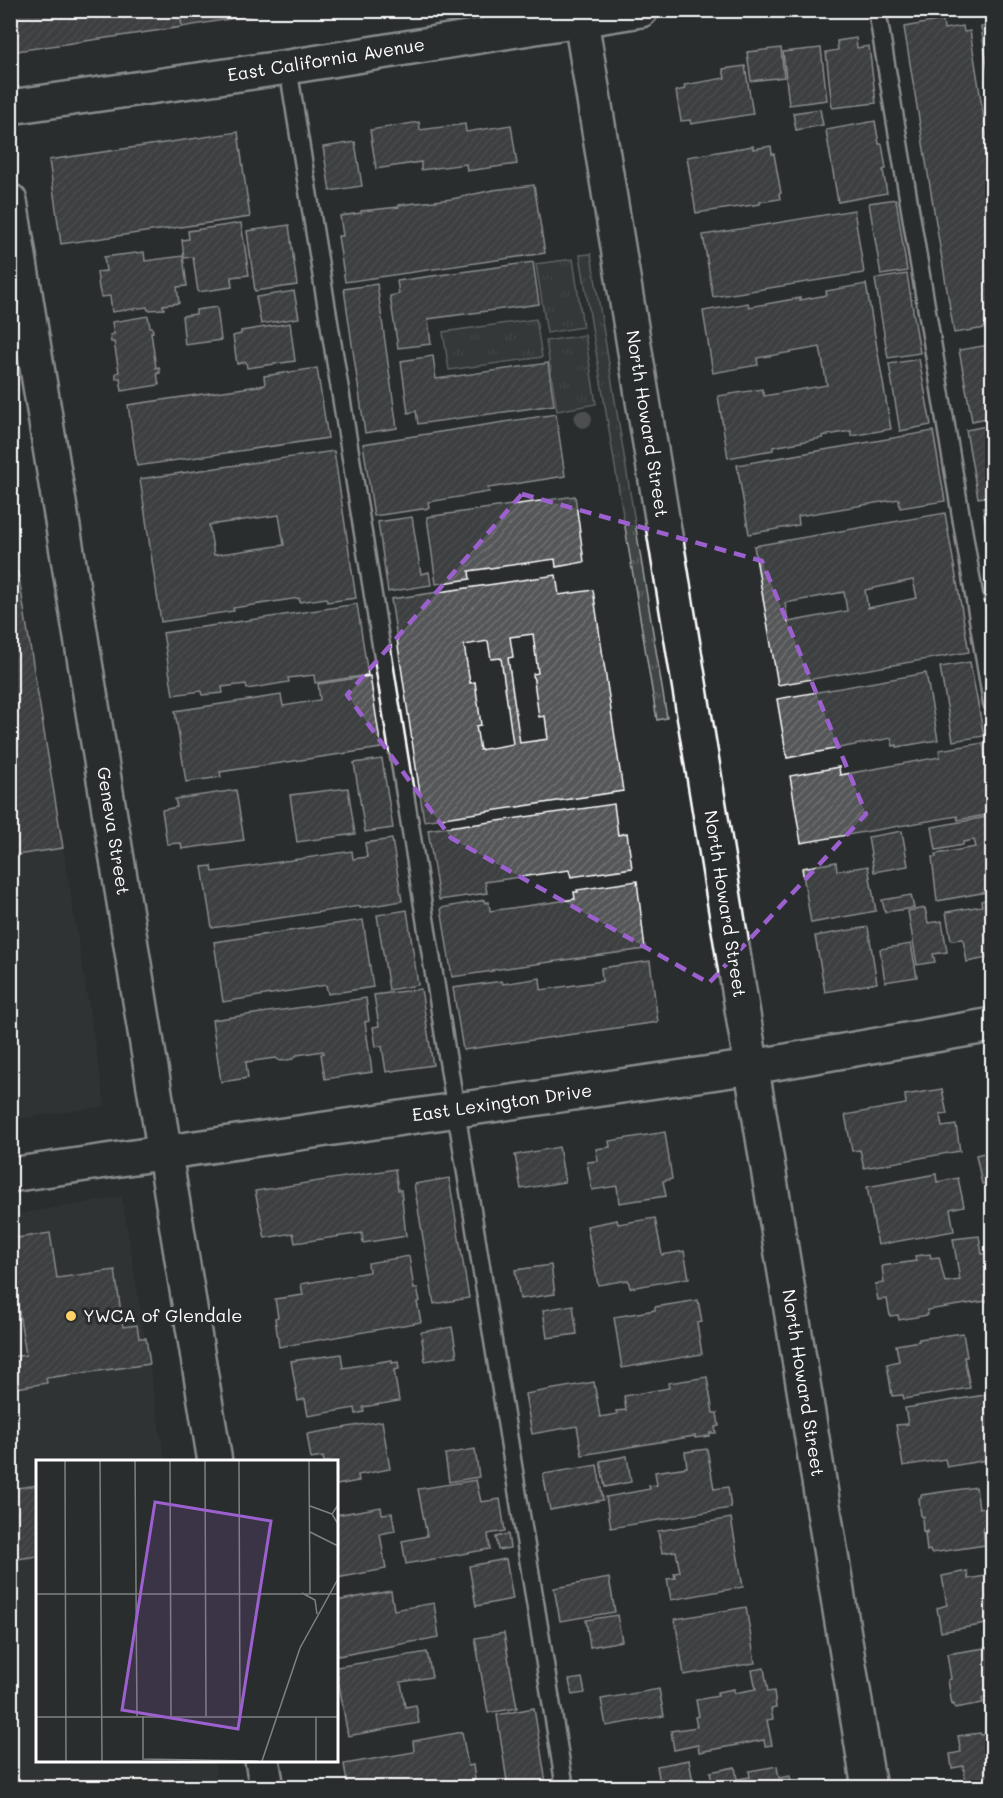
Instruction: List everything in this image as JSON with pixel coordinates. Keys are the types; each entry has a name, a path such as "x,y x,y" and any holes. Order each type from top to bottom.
{"street":[{"name":"East California Avenue","path":"10,107 288,67 640,10"},
{"name":"North Howard Street","path":"581,20 869,1788"},
{"name":"Geneva Street","path":"10,201 214,1460"},
{"name":"East Lexington Drive","path":"10,1175 752,1067 993,1025"},
{"path":"262,1762 267,1788"}],"lane":[{"path":"877,10 993,703"},
{"path":"288,67 565,1788"}],"highlighted area":[{"path":"522,494 762,561 866,814 709,983 451,838 347,695"}],"shaded area":[{"path":"10,522 105,1106 11,1120 10,1120"},
{"path":"122,1197 165,1460 36,1460 36,1762 214,1762 218,1787 11,1788 11,1215"}],"green space":[{"path":"591,254 667,718 657,720 580,255"},
{"path":"573,259 583,327 547,333 536,264"},
{"path":"536,319 542,357 449,370 443,332"},
{"path":"585,335 596,404 557,411 546,341"}],"building":[{"path":"10,10 180,10 182,27 10,52"},
{"path":"180,10 282,10 182,27"},
{"path":"943,20 944,29 963,26 964,32 970,31 992,169 992,327 954,333 904,27"},
{"path":"992,25 992,96 981,27"},
{"path":"856,38 857,48 869,46 876,103 832,108 826,52 838,50 837,41"},
{"path":"781,48 784,77 751,81 747,52"},
{"path":"821,48 827,100 789,105 783,52"},
{"path":"745,66 753,114 691,124 690,120 681,121 676,91 685,89 684,85 725,78 723,69"},
{"path":"820,109 823,125 796,130 793,113"},
{"path":"875,121 879,144 882,144 887,193 838,202 826,130"},
{"path":"419,122 420,130 465,124 466,132 511,125 517,164 467,171 466,164 421,170 421,162 376,169 370,130"},
{"path":"238,132 250,217 61,244 49,160"},
{"path":"355,142 362,186 330,191 323,147"},
{"path":"753,146 753,149 771,146 781,193 779,194 780,199 696,213 687,157"},
{"path":"534,185 545,253 345,282 338,236 343,236 340,216"},
{"path":"896,199 907,271 881,275 869,203"},
{"path":"854,210 864,273 713,297 703,235"},
{"path":"241,223 249,275 231,277 232,287 198,292 193,257 184,258 182,240 189,239 188,231"},
{"path":"289,225 297,285 255,291 247,231"},
{"path":"144,252 145,261 183,256 187,286 177,287 179,303 163,305 164,309 148,310 147,307 112,312 110,296 101,297 99,288 97,272 106,271 104,257"},
{"path":"533,262 539,304 428,319 431,344 398,348 390,296 399,294 397,281"},
{"path":"907,274 920,353 888,358 875,279"},
{"path":"377,284 397,428 365,433 344,289"},
{"path":"866,284 891,429 851,436 851,431 822,436 823,438 773,447 773,450 728,458 718,396 762,389 764,396 827,385 820,347 757,358 758,365 713,373 703,311 748,303 749,307 800,298 800,300 827,295 826,291"},
{"path":"294,291 299,318 261,324 256,297"},
{"path":"217,307 221,340 185,345 182,316 196,314 196,310"},
{"path":"148,316 153,332 151,332 156,368 159,367 160,373 157,373 159,385 122,391 120,378 116,379 116,373 119,372 114,342 111,342 110,335 114,334 112,322"},
{"path":"290,323 295,361 247,368 246,362 237,364 233,336 241,334 241,331"},
{"path":"989,345 992,350 992,417 972,421 959,350"},
{"path":"433,356 436,379 548,363 554,405 418,424 416,411 408,413 401,361"},
{"path":"919,359 931,425 900,431 889,364"},
{"path":"317,368 328,438 137,466 128,405 265,385 264,376"},
{"path":"556,414 565,476 488,488 489,492 428,502 429,508 374,516 363,444"},
{"path":"992,425 992,496 978,498 966,430"},
{"path":"933,431 945,501 900,508 899,499 798,516 799,525 749,534 737,465"},
{"path":"334,451 356,598 327,602 326,598 300,602 299,598 161,622 140,479","holes":["279,515 284,545 214,555 209,525"]},
{"path":"575,496 584,562 556,567 555,559 469,571 470,579 436,584 427,517"},
{"path":"992,507 992,542 989,543 983,508"},
{"path":"945,513 969,652 778,685 754,546","holes":["913,580 917,598 868,608 865,590","844,592 847,611 788,622 785,603"]},
{"path":"412,517 421,574 429,572 431,585 388,592 378,522"},
{"path":"18,572 63,848 10,856 10,573"},
{"path":"556,575 559,595 593,590 623,791 424,821 391,599","holes":["533,634 538,673 533,674 539,717 545,716 548,739 520,743 508,658 513,657 510,637","488,641 491,659 501,658 513,744 480,750 476,726 481,725 475,682 470,683 464,645"]},
{"path":"357,604 368,675 315,683 314,675 288,678 289,682 247,689 246,684 222,687 223,693 202,695 201,691 173,695 163,633"},
{"path":"970,662 984,736 953,741 940,667"},
{"path":"926,673 938,740 897,747 897,745 893,746 891,738 787,758 777,699"},
{"path":"370,676 381,748 220,772 221,777 186,782 175,711 281,695 283,706 320,700 318,684"},
{"path":"983,743 992,798 992,814 958,820 957,816 801,843 790,776 839,767 840,775 940,757 939,750"},
{"path":"382,759 393,828 365,832 354,763"},
{"path":"348,788 355,834 297,842 290,795"},
{"path":"236,790 244,840 182,849 181,843 167,844 162,810 177,807 175,799"},
{"path":"614,804 618,835 627,833 632,868 571,877 569,870 485,882 487,893 439,900 428,830"},
{"path":"992,816 992,891 937,901 932,857 936,857 936,854 976,847 974,840 963,842 963,845 936,850 932,827"},
{"path":"902,831 908,866 874,872 868,837"},
{"path":"392,839 402,901 212,928 202,867 212,866 213,872 352,851 353,859 367,857 365,843"},
{"path":"836,862 837,871 868,866 876,911 811,923 802,868"},
{"path":"637,881 645,949 452,977 441,908 485,900 485,903 489,902 490,911 575,899 574,892 578,892 577,890"},
{"path":"911,895 914,908 885,912 882,900"},
{"path":"992,898 992,957 967,962 963,939 951,940 946,912 982,906 981,901"},
{"path":"925,908 928,923 942,921 947,952 933,954 935,962 917,965 908,911"},
{"path":"407,910 418,985 389,990 377,915"},
{"path":"363,920 373,987 328,994 326,985 223,1002 214,942"},
{"path":"868,927 877,983 825,992 815,936"},
{"path":"911,944 917,977 885,982 880,949"},
{"path":"650,961 658,1022 463,1050 453,988 540,978 541,990 602,981 601,968"},
{"path":"421,989 433,1065 386,1072 382,1046 376,1047 373,1027 379,1026 374,995"},
{"path":"366,998 369,1021 365,1022 372,1072 325,1079 321,1054 324,1053 323,1051 297,1055 293,1059 280,1061 276,1058 246,1062 248,1078 221,1082 212,1020"},
{"path":"942,1089 947,1114 940,1115 942,1127 956,1125 960,1151 864,1168 860,1150 852,1151 845,1115 906,1104 905,1095"},
{"path":"665,1132 672,1179 663,1181 666,1196 619,1203 617,1186 592,1190 587,1162 598,1161 596,1149 610,1147 609,1141"},
{"path":"559,1147 565,1182 521,1189 515,1155"},
{"path":"992,1151 992,1183 982,1184 976,1155"},
{"path":"395,1169 398,1190 401,1190 406,1236 363,1243 362,1233 295,1243 293,1233 265,1238 255,1191"},
{"path":"936,1174 937,1182 958,1178 964,1206 950,1209 954,1231 878,1245 867,1187"},
{"path":"449,1178 469,1298 434,1304 414,1184"},
{"path":"655,1218 662,1255 684,1251 689,1278 630,1288 628,1280 598,1285 587,1226 617,1220 618,1224"},
{"name":"YWCA of Glendale","path":"50,1233 57,1278 115,1270 123,1327 137,1325 139,1338 146,1338 150,1364 46,1378 47,1383 10,1389 10,1357 26,1355 18,1306 10,1307 10,1239"},
{"path":"979,1236 982,1254 992,1252 992,1300 927,1310 928,1315 899,1320 898,1315 890,1316 887,1299 878,1300 875,1284 884,1283 882,1266 916,1261 915,1256 930,1254 931,1258 939,1257 945,1282 960,1280 953,1239"},
{"path":"409,1256 414,1289 417,1288 420,1301 417,1302 421,1322 279,1347 275,1299 303,1295 301,1284 369,1272 368,1263"},
{"path":"551,1265 555,1294 520,1299 515,1270"},
{"path":"698,1300 702,1322 697,1323 702,1354 622,1368 614,1317"},
{"path":"573,1305 577,1334 547,1338 543,1310"},
{"path":"452,1327 457,1356 425,1361 421,1332"},
{"path":"963,1333 967,1357 964,1357 970,1388 904,1399 903,1395 892,1396 887,1364 899,1361 896,1345 919,1341 919,1339"},
{"path":"341,1354 343,1368 392,1360 392,1363 398,1362 399,1369 394,1370 399,1401 363,1407 364,1412 356,1414 355,1408 308,1416 305,1399 298,1401 291,1361"},
{"path":"707,1377 713,1413 717,1413 719,1426 715,1427 716,1433 710,1433 710,1436 695,1438 695,1436 582,1455 577,1426 532,1434 525,1394 594,1382 600,1417 626,1410 624,1396 669,1388 668,1383"},
{"path":"991,1394 992,1459 947,1467 945,1459 903,1466 896,1425 908,1424 905,1408"},
{"path":"382,1421 390,1469 358,1475 359,1481 338,1485 338,1460 324,1460 323,1457 311,1459 307,1434"},
{"path":"475,1449 479,1477 449,1482 445,1454"},
{"path":"707,1449 714,1489 728,1487 731,1508 611,1528 606,1497 650,1489 649,1486 657,1485 655,1472 687,1467 685,1452"},
{"path":"627,1456 631,1482 605,1487 600,1461"},
{"path":"597,1465 603,1500 550,1510 543,1474"},
{"path":"476,1480 481,1502 500,1499 505,1531 488,1534 490,1549 406,1564 402,1541 427,1536 418,1489"},
{"path":"36,1485 36,1556 10,1560 10,1489"},
{"path":"976,1487 979,1508 991,1506 992,1525 983,1527 985,1545 931,1553 930,1550 927,1551 925,1533 927,1531 923,1532 922,1517 925,1517 921,1516 919,1498 921,1495"},
{"path":"381,1507 382,1514 392,1513 395,1531 380,1534 386,1569 338,1578 338,1515"},
{"path":"731,1518 743,1587 671,1600 667,1579 675,1578 674,1573 680,1572 676,1551 662,1553 658,1531"},
{"path":"508,1534 510,1548 498,1550 496,1537"},
{"path":"506,1559 513,1599 476,1606 469,1566"},
{"path":"967,1571 968,1579 992,1575 992,1623 941,1632 937,1608 947,1605 942,1576"},
{"path":"609,1578 615,1612 560,1621 554,1588"},
{"path":"391,1591 394,1610 434,1603 439,1637 338,1656 338,1601"},
{"path":"746,1607 755,1663 684,1675 675,1619"},
{"path":"617,1615 622,1641 590,1647 586,1620"},
{"path":"504,1633 517,1708 488,1713 475,1638"},
{"path":"992,1647 992,1696 982,1698 983,1703 955,1708 954,1704 952,1705 948,1680 951,1679 947,1654"},
{"path":"427,1652 432,1677 401,1682 405,1707 416,1705 419,1723 348,1736 338,1667"},
{"path":"764,1668 768,1692 774,1691 776,1708 771,1709 773,1719 767,1720 772,1745 765,1746 764,1740 699,1752 698,1745 674,1750 671,1731 697,1727 695,1717 699,1716 696,1700 718,1696 717,1692 734,1689 734,1693 756,1689 752,1670"},
{"path":"582,1678 585,1693 572,1695 569,1680"},
{"path":"659,1689 664,1716 606,1726 601,1699"},
{"path":"534,1708 546,1783 522,1788 508,1788 497,1715"},
{"path":"462,1732 468,1766 473,1765 476,1788 348,1788 344,1764 414,1752 413,1741"},
{"path":"980,1733 981,1735 992,1733 992,1782 985,1783 985,1779 966,1782 963,1766 952,1768 950,1754 961,1752 958,1736"},
{"path":"689,1760 694,1788 661,1788 657,1766"},
{"path":"777,1766 779,1778 790,1776 792,1788 704,1788 703,1783 712,1781 710,1772 735,1767 737,1779 750,1777 749,1771"}],"place":[{"name":"YWCA of Glendale","path":"71,1316"}]}
